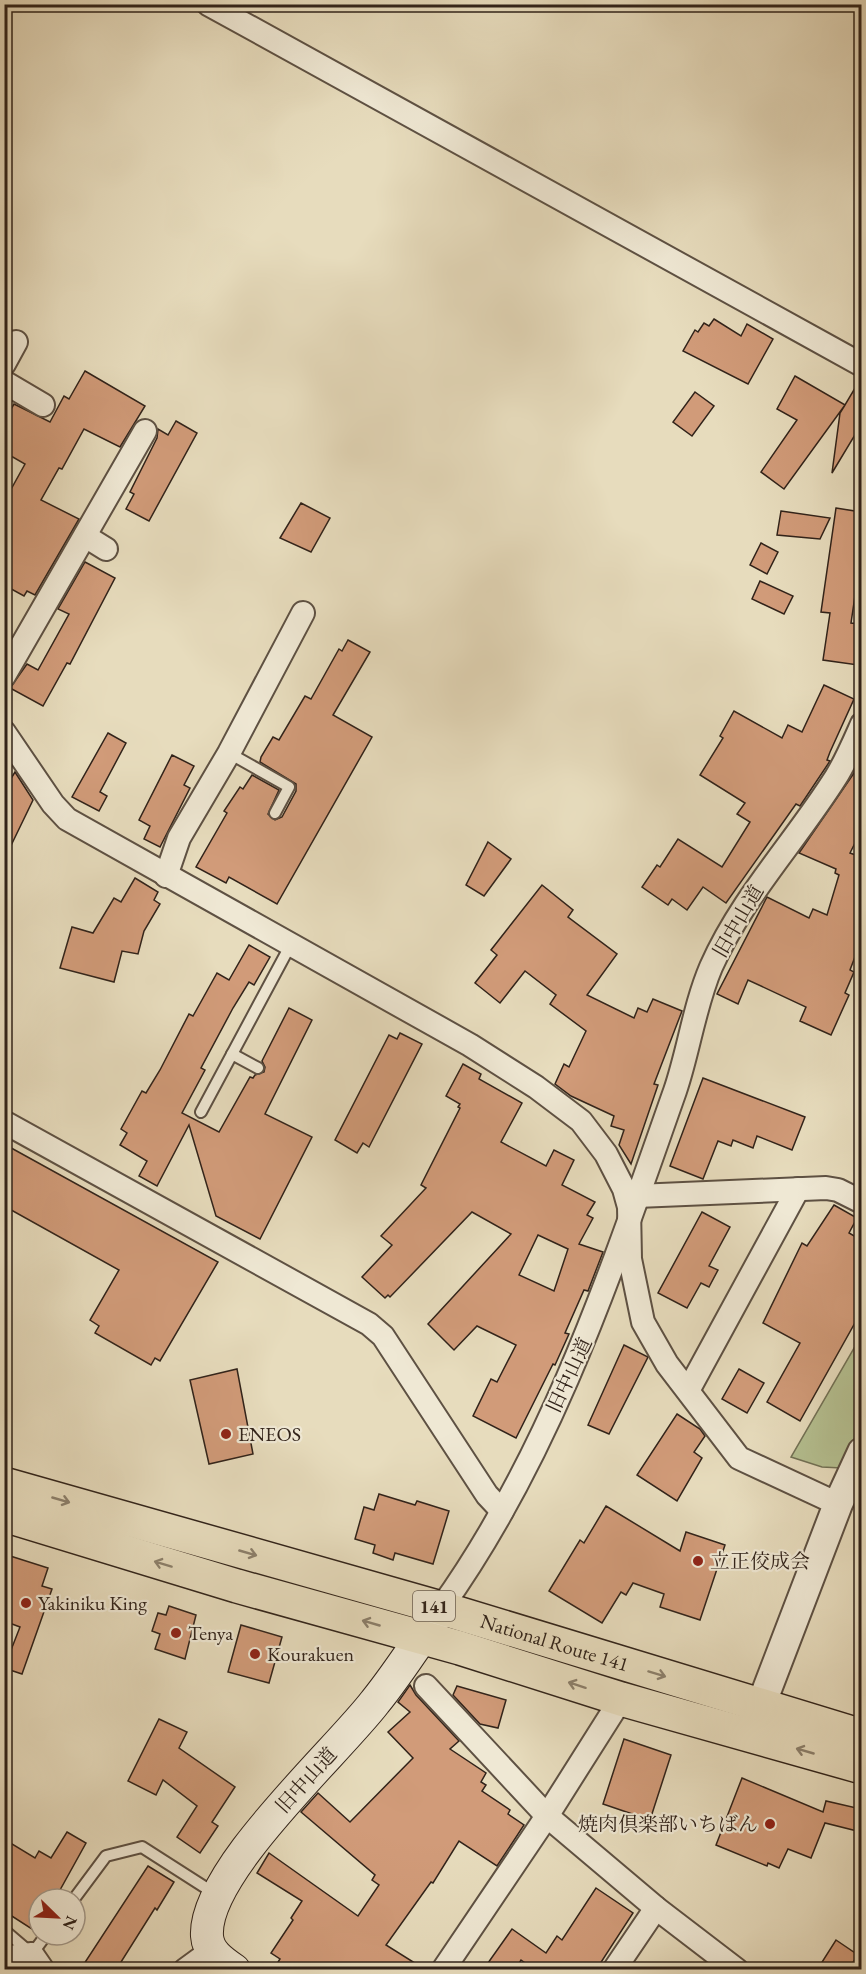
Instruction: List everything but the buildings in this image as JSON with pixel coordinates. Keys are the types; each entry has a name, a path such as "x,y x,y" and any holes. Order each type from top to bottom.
{"highway":[{"name":"National Route 141","path":"4,1484 441,1608 755,1720 861,1767"},
{"name":"National Route 141","path":"4,1515 237,1586 421,1637 621,1699 861,1736"}],"main road":[{"name":"旧中山道","path":"222,1960 207,1935 210,1916 241,1856 277,1812 374,1704 441,1608"}],"street":[{"path":"208,4 861,365"},
{"path":"4,364 16,342"},
{"path":"4,382 43,405"},
{"path":"4,676 145,431"},
{"path":"85,536 106,549"},
{"path":"166,876 179,838 229,753 303,613"},
{"name":"旧中山道","path":"441,1608 502,1511 592,1325 680,1077 695,1014 710,969 727,934 764,876 837,776 861,724"},
{"path":"4,732 53,804 67,819 461,1040 559,1102 581,1121 606,1154 633,1205 630,1259 643,1322 667,1364 689,1389 739,1458 838,1504"},
{"path":"4,1122 369,1324 383,1336 487,1495 502,1511"},
{"path":"633,1205 798,1189 838,1190 861,1202"},
{"path":"689,1389 798,1189"},
{"path":"755,1720 838,1504 861,1452"},
{"path":"426,1686 547,1816 656,1908 737,1970"},
{"path":"443,1970 547,1816 621,1699"},
{"path":"614,1970 656,1908"},
{"path":"4,1968 16,1956 38,1962"},
{"path":"185,1970 222,1960"}],"lane":[{"path":"229,753 288,787 275,813"},
{"path":"201,1112 290,945"},
{"path":"232,1054 258,1068"},
{"path":"83,1887 106,1856 142,1847 219,1896"},
{"path":"4,1930 38,1962 42,1947"}],"green space":[{"path":"861,1336 861,1469 822,1467 791,1457"}],"place":[{"name":"ENEOS","path":"226,1434"},
{"name":"立正佼成会","path":"698,1561"},
{"name":"Yakiniku King","path":"26,1603"},
{"name":"Tenya","path":"176,1633"},
{"name":"Kourakuen","path":"255,1654"},
{"name":"焼肉倶楽部いちばん","path":"770,1824"}]}
